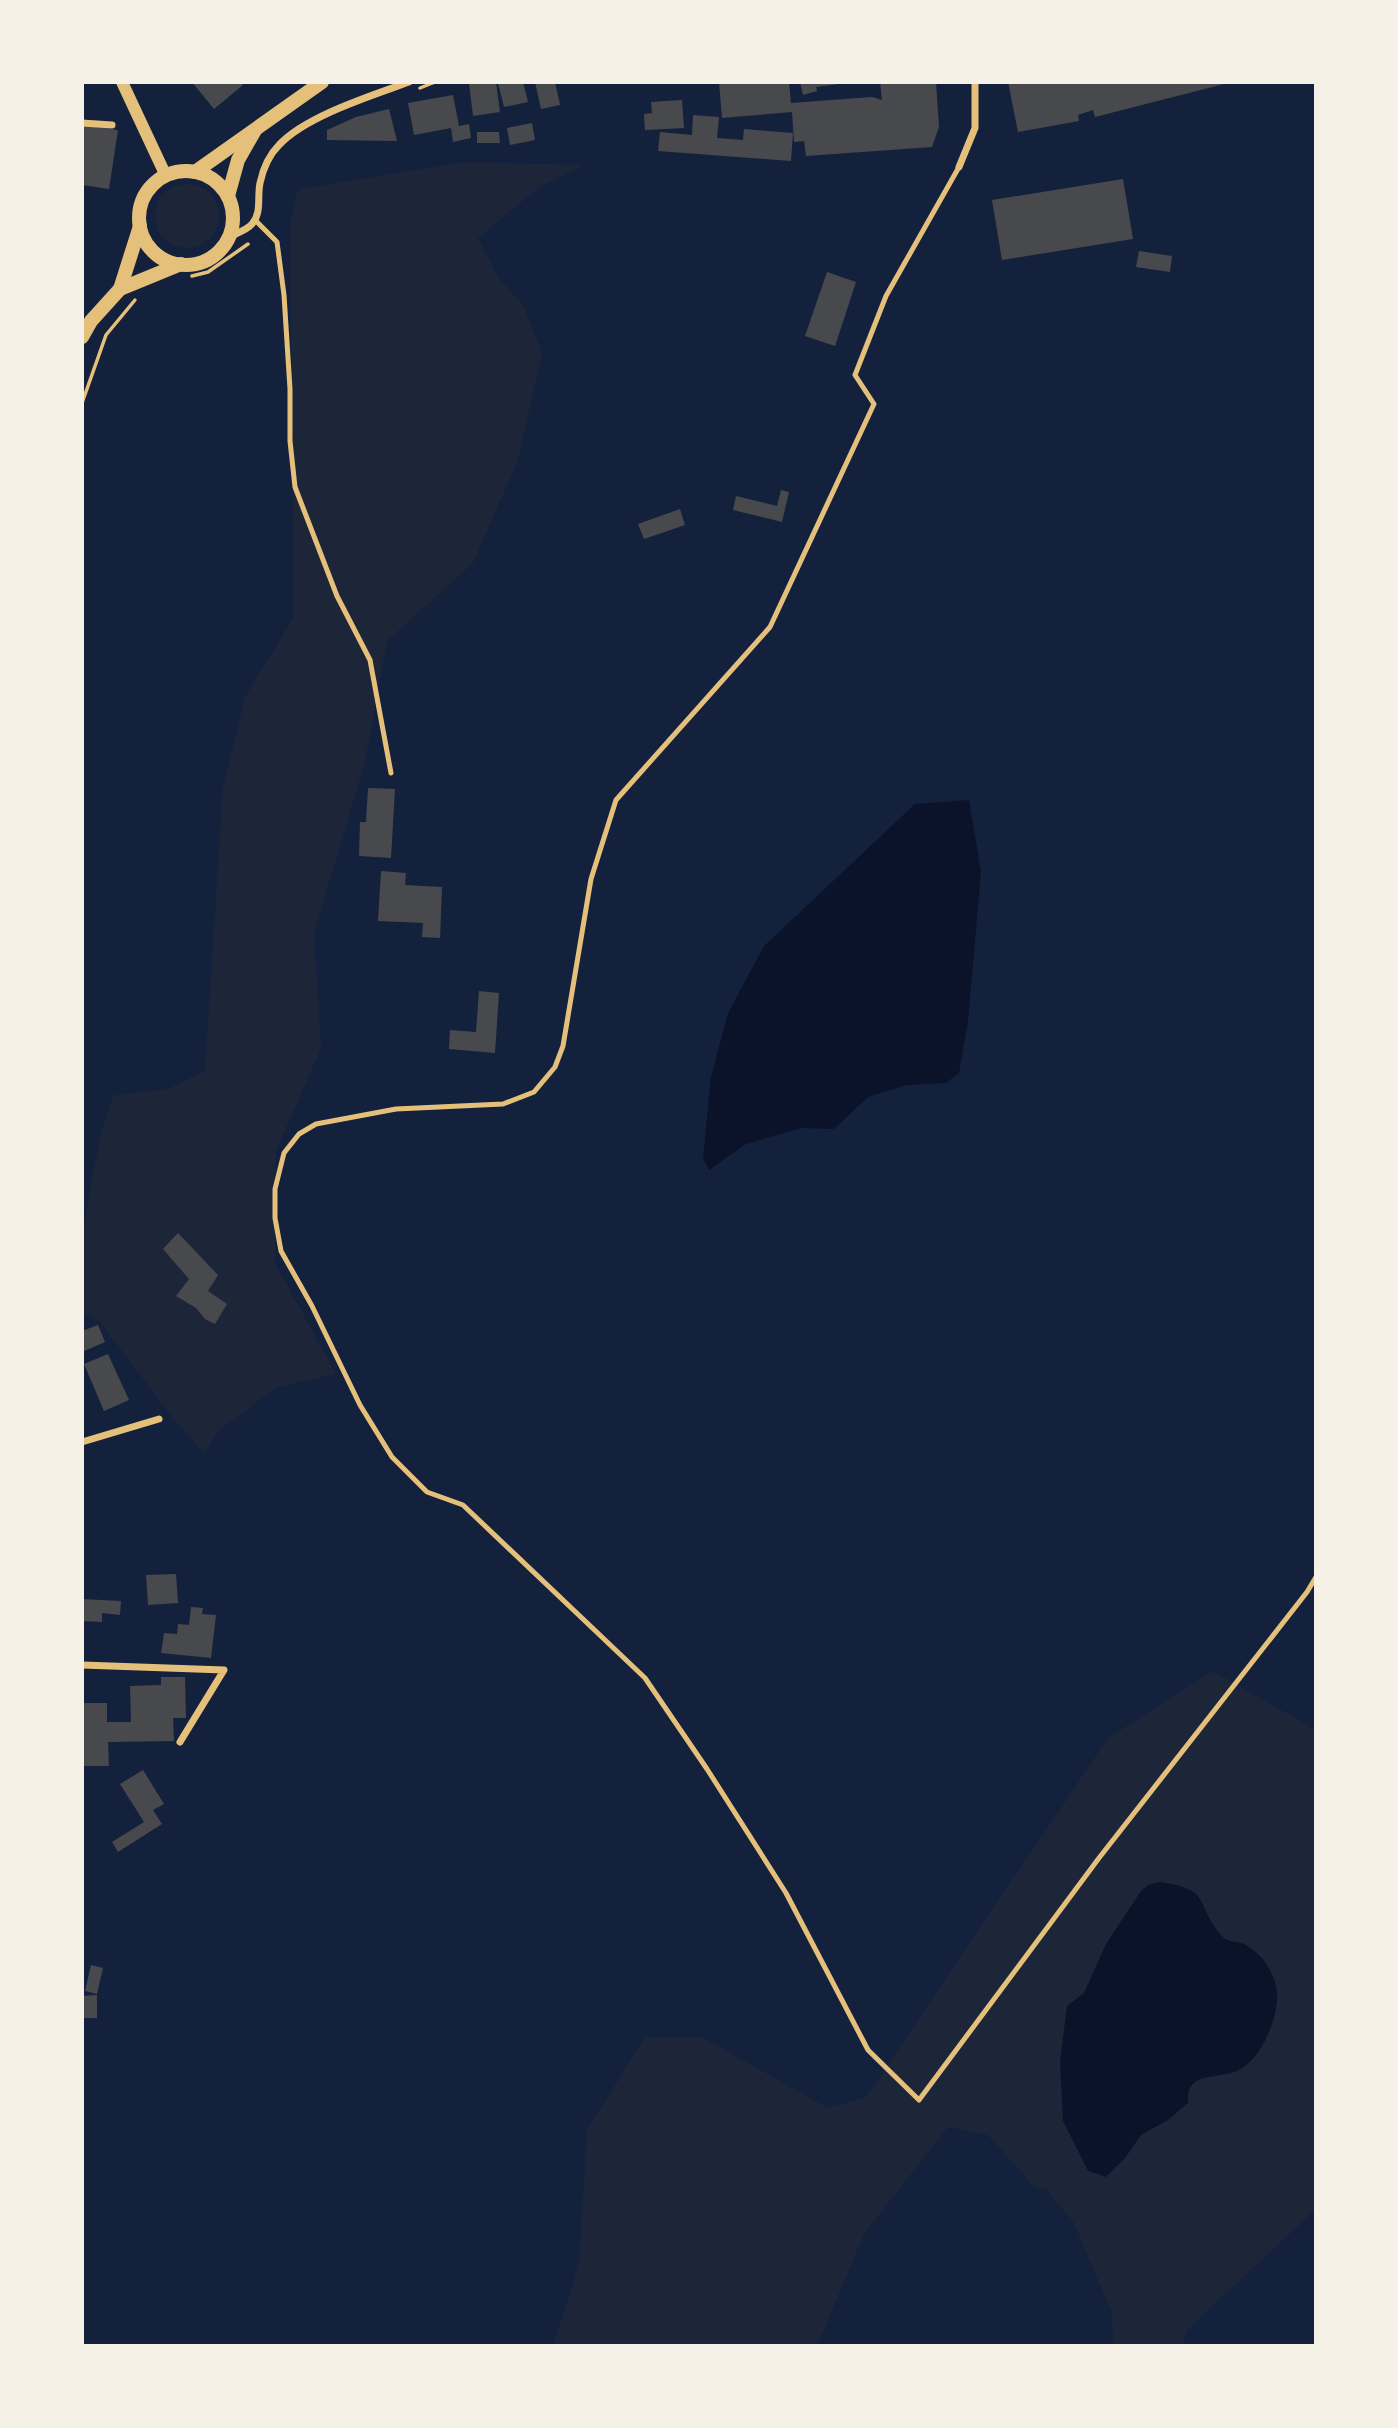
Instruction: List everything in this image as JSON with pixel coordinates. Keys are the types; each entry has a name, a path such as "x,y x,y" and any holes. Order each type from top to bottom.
{"main road":[{"path":"195,172 322,82"},
{"path":"228,196 238,160 256,128"},
{"path":"182,171 195,172 220,185 228,196 233,223 229,237 221,249 195,264 181,264 166,260 154,252 145,240 140,226 139,210 145,195 155,182 182,171"},
{"path":"82,337 91,321 120,289 140,226"},
{"path":"120,289 181,264"}],"street":[{"path":"122,82 166,176"},
{"path":"229,237 250,227 258,216 260,184 265,165 278,145 318,119 409,82"},
{"path":"959,167 975,128 975,82"},
{"path":"82,123 112,125"},
{"path":"82,1442 159,1419"},
{"path":"82,1665 224,1670 180,1742"}],"lane":[{"path":"959,167 886,296 855,375 874,404 770,627 616,800 591,879 562,1046 555,1067 534,1092 503,1104 396,1109 316,1124 299,1134 284,1153 275,1189 275,1218 281,1251 312,1306 360,1405 392,1457 427,1492 463,1505 645,1678 786,1893 868,2050 919,2100 1099,1858 1316,1577"},
{"path":"255,220 277,242 284,295 290,389 290,441 295,487 337,596 369,660 391,773"}],"shaded area":[{"path":"466,162 584,165 539,187 478,238 498,277 523,305 542,353 518,460 473,563 387,641 365,762 314,933 321,1048 276,1151 275,1263 336,1374 277,1387 217,1432 205,1454 175,1421 100,1322 82,1312 82,1234 102,1128 114,1095 168,1089 205,1071 223,788 245,697 294,617 290,223 298,189"},
{"path":"187,184 205,190 213,198 219,216 213,234 205,242 187,248 169,242 161,234 155,216 161,198 169,190"},
{"path":"969,800 981,872 968,1022 959,1073 946,1083 907,1085 868,1097 834,1129 801,1128 746,1144 709,1170 703,1158 711,1077 728,1013 764,946 915,804"},
{"path":"1213,1671 1316,1730 1316,2209 1187,2330 1182,2346 1113,2346 1112,2313 1073,2221 1045,2188 1035,2188 988,2135 948,2127 864,2234 817,2346 553,2346 579,2264 587,2130 645,2037 702,2037 828,2108 866,2097 1108,1738"},
{"path":"1160,1882 1195,1893 1223,1937 1246,1945 1261,1957 1276,1987 1275,2013 1262,2047 1247,2064 1234,2072 1193,2084 1188,2103 1168,2120 1141,2135 1125,2158 1106,2177 1088,2171 1063,2121 1060,2061 1067,2006 1084,1993 1106,1944 1141,1891 1148,1885"}],"building":[{"path":"192,82 241,82 243,85 214,109"},
{"path":"496,82 500,112 473,116 469,83"},
{"path":"523,82 528,102 504,107 498,83"},
{"path":"535,82 555,82 560,105 541,109"},
{"path":"719,82 789,82 791,103 872,97 882,100 880,82 936,82 939,127 932,147 806,156 804,141 794,142 792,112 722,118"},
{"path":"800,82 839,84 816,87 817,91 803,95"},
{"path":"1008,82 1228,83 1095,117 1093,110 1078,115 1079,121 1018,132"},
{"path":"453,95 459,126 469,124 471,138 453,142 451,128 414,135 408,103"},
{"path":"682,100 684,128 645,130 644,114 652,113 651,102"},
{"path":"389,109 397,141 327,140 327,130 356,117"},
{"path":"693,115 719,117 717,138 743,140 744,129 793,133 791,161 658,151 660,132 692,135"},
{"path":"532,123 535,140 510,145 507,128"},
{"path":"84,125 118,130 109,189 82,185"},
{"path":"477,132 499,132 500,143 477,143"},
{"path":"1123,179 1133,239 1002,260 992,200"},
{"path":"1139,251 1172,256 1170,272 1136,267"},
{"path":"827,272 856,282 835,346 805,336"},
{"path":"781,490 789,492 782,522 733,510 736,496 777,506"},
{"path":"680,509 685,525 644,539 638,524"},
{"path":"368,788 395,789 391,858 359,856 360,822 366,822"},
{"path":"381,871 406,873 405,885 442,887 440,938 422,937 423,923 378,921"},
{"path":"479,991 499,993 495,1053 449,1049 450,1030 476,1032"},
{"path":"178,1233 218,1275 208,1291 227,1304 215,1324 176,1296 189,1279 163,1249"},
{"path":"98,1325 105,1342 82,1352 82,1331"},
{"path":"108,1354 129,1400 104,1411 84,1364"},
{"path":"176,1574 178,1603 148,1605 146,1575"},
{"path":"82,1599 121,1601 120,1615 102,1613 102,1622 82,1621"},
{"path":"191,1607 203,1608 202,1614 216,1615 211,1658 161,1653 164,1633 177,1634 178,1624 189,1625"},
{"path":"161,1677 185,1677 186,1718 173,1718 174,1741 108,1742 109,1766 82,1766 82,1703 107,1703 107,1722 131,1722 130,1686 161,1685"},
{"path":"143,1770 164,1804 153,1810 162,1824 118,1852 112,1842 144,1822 120,1784"},
{"path":"91,1965 103,1968 97,1994 85,1991"},
{"path":"97,1995 97,2018 82,2018 82,1996"}]}
